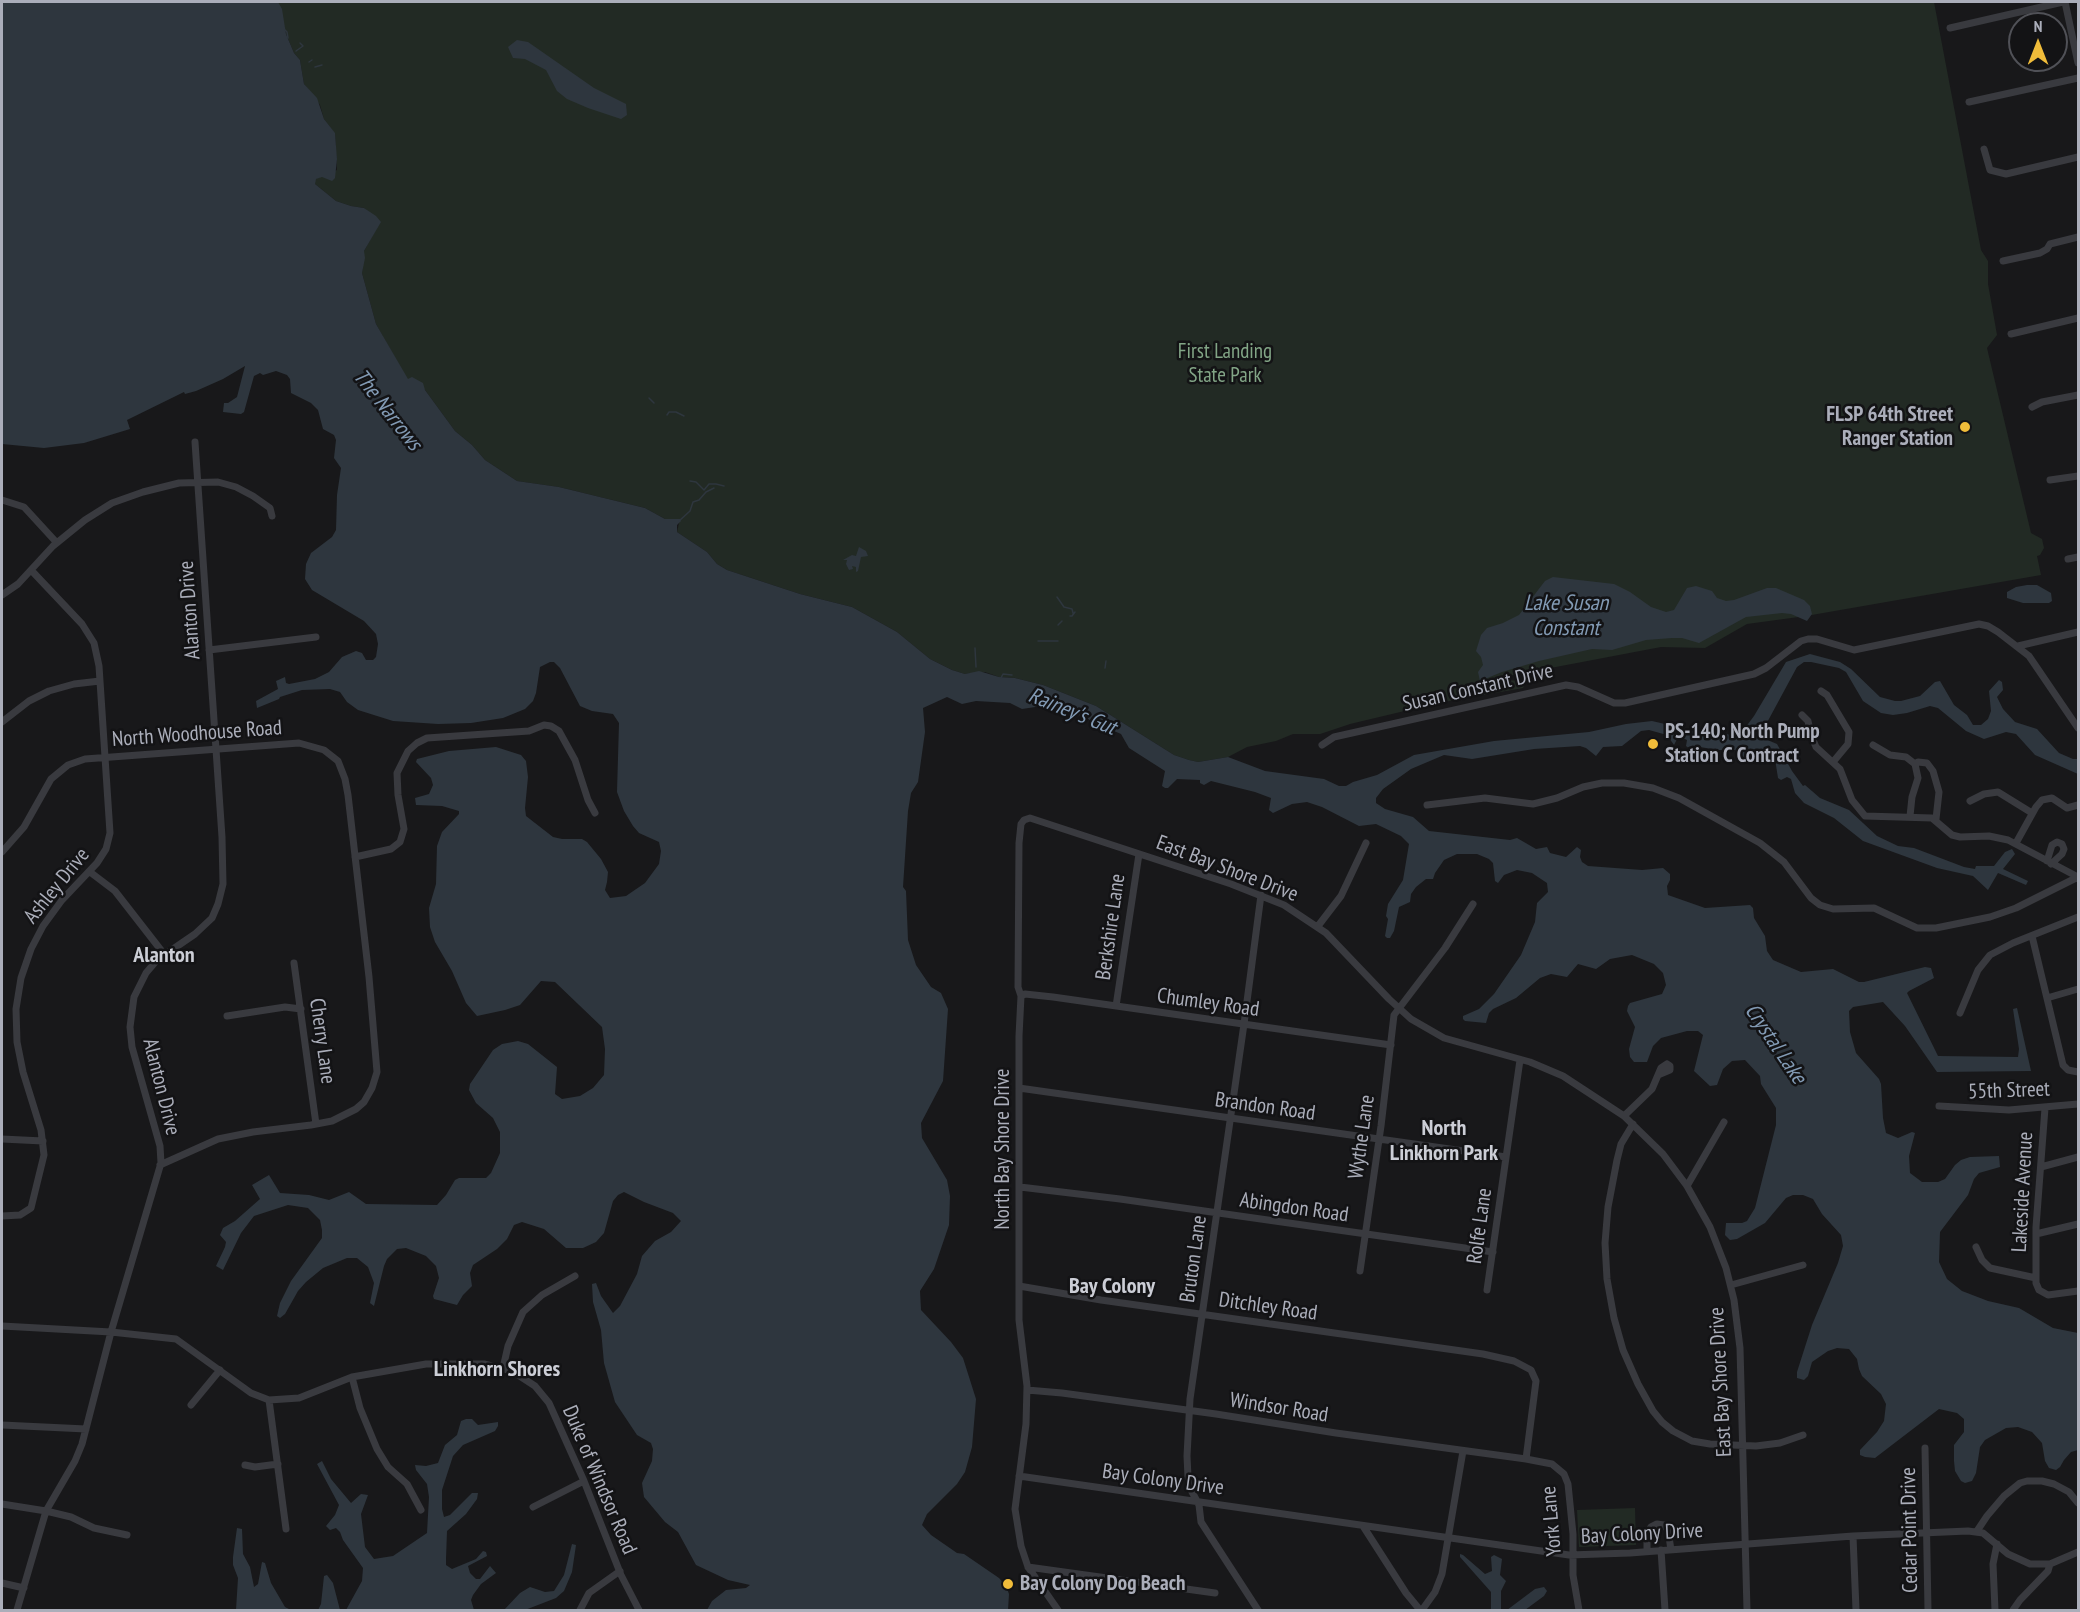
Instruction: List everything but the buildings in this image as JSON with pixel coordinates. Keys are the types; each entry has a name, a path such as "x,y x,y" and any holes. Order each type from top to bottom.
{"street":[{"path":"1950,28 2064,2 2079,63"},
{"path":"1969,102 2079,78"},
{"path":"1984,149 1990,170 2006,174 2079,157"},
{"path":"2003,261 2040,253 2047,249 2050,243 2079,237"},
{"path":"2011,334 2079,318"},
{"path":"2032,407 2042,402 2079,395"},
{"name":"Alanton Drive","path":"16,1611 46,1511 75,1461 86,1429 111,1332 160,1165 160,1146 132,1047 130,1027 132,1005 138,988 152,966 164,954 208,923 216,911 221,894 224,874 195,442"},
{"path":"2050,480 2079,476"},
{"path":"2,595 18,584 57,543 85,520 123,498 158,488 198,481 221,482 246,491 270,508 272,516"},
{"path":"2,500 24,507 57,543"},
{"path":"2068,559 2079,557"},
{"name":"Ashley Drive","path":"2,1216 20,1215 31,1208 43,1164 43,1141 19,1056 16,1031 17,998 26,960 43,926 62,900 104,854 109,842 110,822 97,654 89,633 31,570"},
{"name":"Susan Constant Drive","path":"1322,745 1334,737 1566,685 1578,687 1614,703 1625,703 1754,674 1766,668 1801,641 1808,639 1816,639 1854,650 1979,624 1988,626 2018,646 2035,662 2079,728"},
{"path":"2018,646 2079,632"},
{"path":"209,650 316,637"},
{"path":"2,722 23,704 49,690 100,681"},
{"path":"1821,691 1827,695 1849,732 1848,744 1833,762"},
{"path":"1802,715 1808,721 1816,747 1840,768 1852,800 1862,814 1873,817 1910,816 1936,819 1956,837 1989,836 2016,843 2077,878"},
{"path":"355,857 391,849 400,842 404,829 397,773 408,751 427,738 529,730 544,725 551,726 559,731 575,760 588,800 595,813"},
{"name":"North Woodhouse Road","path":"2,852 24,827 45,787 56,774 78,761 105,756 299,743 331,754 338,761 345,779 361,905 377,1075 369,1096 356,1109 343,1117 316,1124"},
{"path":"1873,745 1890,755 1906,757 1915,764 1918,778 1912,797 1910,816"},
{"path":"1915,764 1927,763 1933,771 1939,792 1936,819"},
{"path":"1427,805 1485,798 1533,804 1602,783 1624,783 1653,788 1679,798 1760,843 1784,862 1811,898 1820,905 1833,909 1874,909 1917,928 1936,928 1990,917 2016,908 2077,878"},
{"path":"1970,801 1984,794 1998,792 2032,813"},
{"path":"2016,843 2040,801 2052,798 2064,808 2079,805"},
{"name":"East Bay Shore Drive","path":"1022,822 1027,818 1034,818 1261,895 1284,905 1318,926 1335,941 1411,1019 1444,1038 1520,1060 1571,1080 1624,1116 1663,1154 1688,1186 1710,1227 1731,1285 1740,1348 1747,1611"},
{"name":"North Bay Shore Drive","path":"1022,822 1019,843 1018,987 1021,996 1019,1320 1027,1390 1026,1424 1016,1497 1016,1519 1028,1567 1058,1611"},
{"path":"1318,926 1341,896 1366,843"},
{"name":"Berkshire Lane","path":"1116,1006 1139,854"},
{"path":"2061,885 2065,877 2062,869"},
{"path":"90,872 116,891 164,954"},
{"name":"Bruton Lane","path":"1258,1611 1201,1522 1197,1502 1191,1490 1187,1466 1189,1411 1261,895"},
{"path":"1398,1008 1445,948 1473,904"},
{"path":"1960,1013 1978,970 1986,958 1996,951 2079,917"},
{"path":"2032,936 2063,1065 2068,1070 2079,1072"},
{"name":"Cherry Lane","path":"294,963 316,1124"},
{"path":"2047,998 2079,990"},
{"name":"Chumley Road","path":"1021,996 1025,993 1391,1045"},
{"path":"227,1016 285,1007 301,1009"},
{"name":"Wythe Lane","path":"1360,1271 1393,1020 1398,1008"},
{"name":"Rolfe Lane","path":"1487,1290 1520,1060"},
{"path":"1624,1116 1652,1089 1658,1075"},
{"name":"Brandon Road","path":"1019,1088 1506,1157"},
{"name":"55th Street","path":"1940,1106 2009,1110 2079,1104"},
{"name":"Lakeside Avenue","path":"2036,1278 2036,1234 2045,1108"},
{"path":"1688,1186 1724,1122"},
{"path":"160,1165 218,1139 316,1124"},
{"path":"1633,1124 1618,1154 1610,1191 1606,1227 1607,1279 1618,1334 1638,1384 1653,1411 1667,1427 1682,1437 1701,1443 1742,1446 1780,1443 1803,1436"},
{"path":"2,1139 43,1141"},
{"path":"2041,1167 2079,1157"},
{"name":"Abingdon Road","path":"1020,1187 1493,1252"},
{"path":"2036,1234 2079,1224"},
{"path":"1976,1247 1982,1260 1990,1268 2036,1278 2039,1290 2048,1295 2079,1291"},
{"path":"1731,1285 1803,1265"},
{"path":"503,1368 510,1340 523,1312 542,1295 575,1276"},
{"name":"Ditchley Road","path":"1019,1286 1478,1354"},
{"path":"2,1326 111,1332 176,1339 251,1393 269,1400 286,1529"},
{"name":"York Lane","path":"1478,1354 1520,1363 1535,1376 1536,1385 1526,1459 1552,1464 1567,1479 1571,1507 1573,1575 1579,1611"},
{"name":"Duke of Windsor Road","path":"269,1400 299,1398 352,1377 436,1363 484,1364 503,1368 529,1380 545,1397 584,1481 620,1571 639,1611"},
{"path":"191,1405 220,1370"},
{"path":"352,1377 360,1408 377,1449 388,1467 407,1484 421,1510"},
{"name":"Windsor Road","path":"1027,1390 1062,1393 1526,1459"},
{"path":"2,1425 86,1429"},
{"name":"Cedar Point Drive","path":"1925,1448 1928,1611"},
{"path":"1364,1526 1406,1593 1421,1611 1435,1592 1439,1582 1463,1451"},
{"path":"245,1465 255,1467 278,1464"},
{"name":"Bay Colony Drive","path":"1019,1476 1572,1555 1853,1536 1977,1532"},
{"path":"2079,1503 2069,1492 2054,1484 2042,1480 2027,1481 2020,1483 2004,1496 1977,1532 1989,1536 2008,1554 2036,1565 2050,1564 2079,1552"},
{"path":"533,1508 584,1481"},
{"path":"2,1504 71,1517 95,1528 127,1535"},
{"path":"1647,1551 1647,1533 1650,1527 1657,1524 1664,1525 1668,1530 1671,1550"},
{"path":"1853,1536 1856,1611"},
{"path":"1995,1611 1993,1564 1996,1544"},
{"path":"1661,1550 1665,1611"},
{"path":"2013,1611 2020,1600 2048,1571 2050,1564"},
{"path":"1028,1567 1215,1593"},
{"path":"580,1611 589,1593 620,1571"},
{"path":"2,1583 24,1588"}],"green space":[{"name":"First Landing State Park","path":"278,2 1934,2 1981,250 1988,261 1988,284 1997,335 1987,348 2031,533 2042,539 2044,548 2037,556 2041,575 1806,616 1747,624 1705,648 1661,647 1498,678 1497,681 1527,680 1523,688 1438,703 1350,724 1320,734 1293,734 1276,741 1247,747 1228,757 1198,762 1189,760 1174,755 1096,706 1043,685 1015,678 999,677 985,672 965,674 952,670 930,659 897,632 852,607 800,594 727,570 717,564 707,552 677,532 680,519 665,519 645,508 559,487 517,481 485,460 455,431 425,390 408,381 376,324 362,273 364,251 380,222 364,208 336,201 315,184 315,179 337,170 335,134 324,119 320,105 304,84 300,60 294,53 286,34"},
{"path":"1635,1508 1636,1545 1579,1547 1577,1510"}],"water":[{"path":"2,2 278,2 282,9 286,34 294,53 300,60 304,84 317,98 324,119 335,133 337,159 335,178 332,181 322,177 316,179 315,184 336,201 364,208 381,222 364,251 362,273 376,324 408,379 412,377 423,383 425,390 455,431 485,460 517,481 559,487 645,508 665,519 680,519 677,532 707,552 717,564 727,570 800,594 852,607 897,632 930,659 952,670 965,674 979,671 1043,685 1096,706 1174,755 1198,762 1228,757 1265,771 1324,779 1339,786 1346,786 1377,775 1414,755 1494,741 1589,732 1652,721 1691,730 1733,735 1742,732 1754,716 1786,662 1810,654 1840,662 1851,669 1880,697 1895,701 1920,696 1935,682 1940,681 1954,705 1967,715 1973,725 1981,725 1988,719 1991,711 1989,691 1999,680 2002,682 2003,690 1997,697 2003,709 2015,722 2037,729 2059,753 2078,759 2078,774 2035,755 2016,734 2006,732 1984,739 1966,731 1938,708 1930,706 1893,715 1881,713 1863,701 1846,672 1839,668 1811,662 1804,662 1797,667 1763,730 1765,739 1777,744 1803,786 1805,785 1820,798 1849,810 1877,836 1898,846 1914,848 1975,869 1976,866 1994,866 2005,852 2012,849 2015,854 2003,869 2028,881 2026,885 1998,873 1988,890 1973,876 1937,868 1863,841 1834,818 1804,803 1795,793 1791,779 1778,778 1775,759 1764,749 1753,751 1745,758 1735,750 1694,746 1690,749 1686,746 1687,740 1683,738 1677,739 1674,745 1667,735 1649,730 1641,731 1622,746 1603,747 1596,756 1580,746 1534,749 1472,759 1444,755 1411,769 1383,789 1376,798 1376,803 1385,809 1413,817 1429,831 1510,840 1517,838 1536,849 1547,847 1550,853 1566,857 1577,847 1581,850 1582,862 1588,866 1642,870 1663,868 1670,874 1667,886 1668,895 1705,908 1750,905 1753,908 1754,918 1765,936 1767,951 1773,960 1801,972 1833,969 1859,982 1864,982 1925,967 1931,968 1934,978 1907,993 1938,1056 2018,1057 2019,1049 2013,1009 2017,1008 2031,1071 1937,1072 1905,1026 1883,1002 1853,1007 1849,1011 1850,1032 1856,1053 1881,1084 1886,1133 1898,1138 1912,1132 1915,1133 1909,1156 1910,1173 1922,1182 1938,1182 1945,1179 1961,1160 1970,1157 1999,1156 2000,1167 1979,1173 1968,1195 1940,1232 1939,1262 1947,1279 1962,1291 1988,1301 2019,1308 2053,1328 2078,1333 2078,1450 2071,1452 2056,1470 2049,1468 2045,1461 2042,1443 2032,1432 2018,1427 2006,1428 1985,1440 1980,1447 1976,1473 1972,1481 1965,1483 1955,1471 1954,1461 1954,1445 1964,1432 1964,1419 1957,1413 1939,1409 1875,1458 1860,1455 1860,1450 1884,1421 1886,1404 1881,1394 1862,1376 1857,1359 1849,1349 1837,1348 1828,1351 1812,1362 1808,1376 1804,1380 1797,1378 1812,1325 1838,1263 1843,1246 1841,1235 1822,1214 1813,1199 1803,1195 1793,1195 1786,1198 1765,1223 1737,1239 1730,1240 1725,1235 1726,1223 1747,1221 1755,1208 1776,1125 1776,1108 1761,1084 1760,1076 1745,1060 1732,1061 1723,1069 1717,1085 1710,1086 1694,1071 1703,1035 1698,1031 1687,1031 1661,1038 1653,1046 1647,1062 1634,1062 1630,1057 1629,1049 1635,1027 1627,1011 1628,1006 1630,1003 1662,994 1666,985 1663,973 1654,964 1632,955 1610,959 1596,969 1578,964 1567,977 1551,974 1540,978 1516,998 1493,1009 1486,1023 1463,1019 1463,1016 1479,1009 1494,994 1521,955 1535,922 1537,903 1548,892 1547,883 1532,873 1517,870 1504,875 1498,883 1495,881 1493,863 1489,859 1477,854 1457,854 1444,860 1433,879 1426,879 1416,887 1411,894 1410,902 1399,907 1394,931 1390,938 1387,938 1385,936 1388,904 1403,880 1409,844 1401,836 1376,824 1359,826 1307,802 1292,804 1273,813 1269,810 1271,798 1211,781 1204,785 1200,783 1200,780 1177,779 1165,788 1162,786 1165,771 1129,748 1121,734 1086,717 1042,706 1022,709 1010,703 976,701 962,704 947,697 923,708 925,732 918,782 911,793 908,811 903,887 906,891 908,940 916,965 931,987 941,993 948,1009 943,1081 921,1123 922,1138 947,1180 950,1196 949,1225 934,1269 920,1291 921,1310 963,1358 976,1399 972,1447 965,1472 957,1484 927,1514 922,1525 931,1535 957,1553 964,1554 999,1578 1009,1594 1008,1610 707,1610 712,1601 726,1590 746,1588 750,1585 728,1580 696,1565 678,1532 665,1522 644,1497 642,1483 652,1461 653,1449 651,1443 637,1435 615,1402 604,1363 601,1330 593,1302 592,1284 596,1283 601,1296 613,1313 620,1306 637,1274 642,1256 655,1241 671,1232 681,1221 673,1213 624,1192 613,1201 604,1233 596,1242 583,1248 566,1248 544,1229 522,1222 514,1225 507,1239 497,1249 473,1265 470,1273 472,1286 457,1305 434,1299 439,1278 436,1266 426,1256 406,1248 397,1249 387,1259 374,1306 370,1303 374,1283 368,1267 357,1258 347,1258 323,1268 306,1282 285,1314 280,1318 277,1316 280,1303 291,1281 322,1238 322,1230 320,1220 308,1208 288,1205 254,1216 241,1233 223,1270 216,1266 226,1242 220,1235 223,1228 235,1221 260,1199 252,1185 269,1175 280,1193 309,1195 329,1200 349,1192 366,1204 437,1205 455,1180 486,1178 491,1173 500,1153 500,1132 493,1118 476,1103 469,1090 470,1084 493,1050 502,1044 518,1041 528,1044 557,1067 555,1094 562,1099 580,1096 593,1088 604,1075 605,1049 602,1027 555,982 541,981 520,1005 505,1010 477,1016 466,1003 452,971 435,942 430,927 429,908 436,884 437,846 442,832 459,814 459,811 442,806 416,805 415,798 429,794 433,785 431,778 416,762 417,759 449,751 496,747 521,755 526,761 528,777 526,816 553,837 582,839 587,842 608,872 605,890 610,898 626,896 645,883 659,864 661,851 659,842 639,833 633,826 617,792 619,723 613,714 592,711 580,706 560,668 554,662 540,667 536,693 533,701 525,709 503,718 471,723 438,724 393,721 358,710 347,702 340,692 330,689 302,690 257,708 256,701 278,689 276,681 285,677 286,683 289,684 315,679 329,672 342,657 356,651 362,653 366,660 373,660 376,657 378,644 376,634 364,621 312,590 305,579 306,564 311,553 332,537 336,530 337,495 341,468 334,458 336,440 334,435 323,429 318,410 311,403 291,393 290,379 287,375 276,371 254,376 244,412 241,414 223,412 224,403 237,397 245,366 223,379 196,391 185,394 184,392 127,420 130,429 84,443 44,448 2,444"},
{"path":"517,40 528,42 594,88 626,104 627,115 621,119 567,99 557,91 546,70 525,59 513,58 508,47"},
{"path":"859,547 866,551 868,556 861,557 856,572 856,567 852,566 853,569 849,570 847,560 843,560 852,555 856,556"},
{"name":"Lake Susan Constant","path":"1553,577 1614,584 1651,607 1666,612 1674,610 1687,588 1696,586 1712,591 1717,598 1726,601 1767,588 1776,588 1804,600 1810,606 1812,614 1807,621 1782,613 1746,617 1699,643 1682,638 1672,638 1646,640 1612,650 1592,649 1539,661 1480,681 1478,672 1483,665 1476,651 1481,635 1487,628 1519,615 1545,581"},
{"path":"2027,585 2037,585 2051,593 2052,601 2023,603 2007,598 2007,592"},
{"path":"472,1419 478,1425 498,1422 495,1431 463,1445 453,1456 442,1490 444,1517 450,1515 472,1493 478,1493 477,1499 466,1514 447,1531 446,1559 446,1565 452,1569 476,1559 483,1551 486,1552 487,1556 468,1566 470,1573 476,1579 480,1579 490,1566 496,1573 481,1584 473,1595 471,1600 474,1610 346,1610 362,1581 363,1568 340,1532 336,1528 330,1530 326,1526 335,1515 339,1505 317,1464 322,1461 331,1479 351,1503 361,1494 368,1495 361,1514 365,1547 374,1559 393,1556 427,1533 429,1497 427,1484 416,1470 415,1465 426,1466 438,1463 445,1445 457,1435 461,1421"},
{"path":"237,1528 242,1529 243,1554 250,1567 254,1587 258,1584 262,1562 265,1563 271,1583 285,1607 291,1610 236,1610 238,1578 233,1565 233,1557"},
{"path":"572,1544 576,1545 572,1572 564,1591 556,1598 525,1610 504,1610 520,1593 530,1587 545,1592 554,1591 564,1575"},
{"path":"1460,1554 1485,1574 1492,1571 1491,1557 1494,1555 1502,1559 1500,1575 1506,1581 1501,1591 1501,1609 1504,1610 1491,1610 1491,1592 1460,1557"},
{"path":"327,1575 333,1583 340,1610 318,1610 321,1604 324,1576"},
{"path":"1544,1587 1547,1591 1544,1596 1525,1610 1507,1610 1535,1589"}],"waterway":[{"path":"285,30 288,38"},
{"path":"296,51 303,46 300,43"},
{"path":"315,67 322,65"},
{"path":"649,398 654,403"},
{"path":"667,415 669,412 676,412 684,416"},
{"path":"690,481 696,482 704,490 709,484 724,486"},
{"path":"679,521 690,511 693,502 714,488"},
{"path":"1057,597 1064,607 1072,609 1073,613"},
{"path":"1070,616 1075,612"},
{"path":"1058,625 1062,621"},
{"path":"1038,641 1058,641"},
{"path":"975,648 976,667"},
{"path":"1105,668 1106,661"},
{"path":"1001,678 1003,674 1012,675"}],"place":[{"name":"FLSP 64th Street Ranger Station","path":"1965,427"},
{"name":"PS-140; North Pump Station C Contract","path":"1653,744"},
{"name":"Bay Colony Dog Beach","path":"1008,1584"}],"district":[{"name":"Alanton","path":"164,956"},
{"name":"North Linkhorn Park","path":"1444,1142"},
{"name":"Bay Colony","path":"1112,1287"},
{"name":"Linkhorn Shores","path":"497,1370"}],"water label":[{"name":"The Narrows","path":"387,410"},
{"name":"Rainey's Gut","path":"1072,712"},
{"name":"Crystal Lake","path":"1775,1044"}]}
